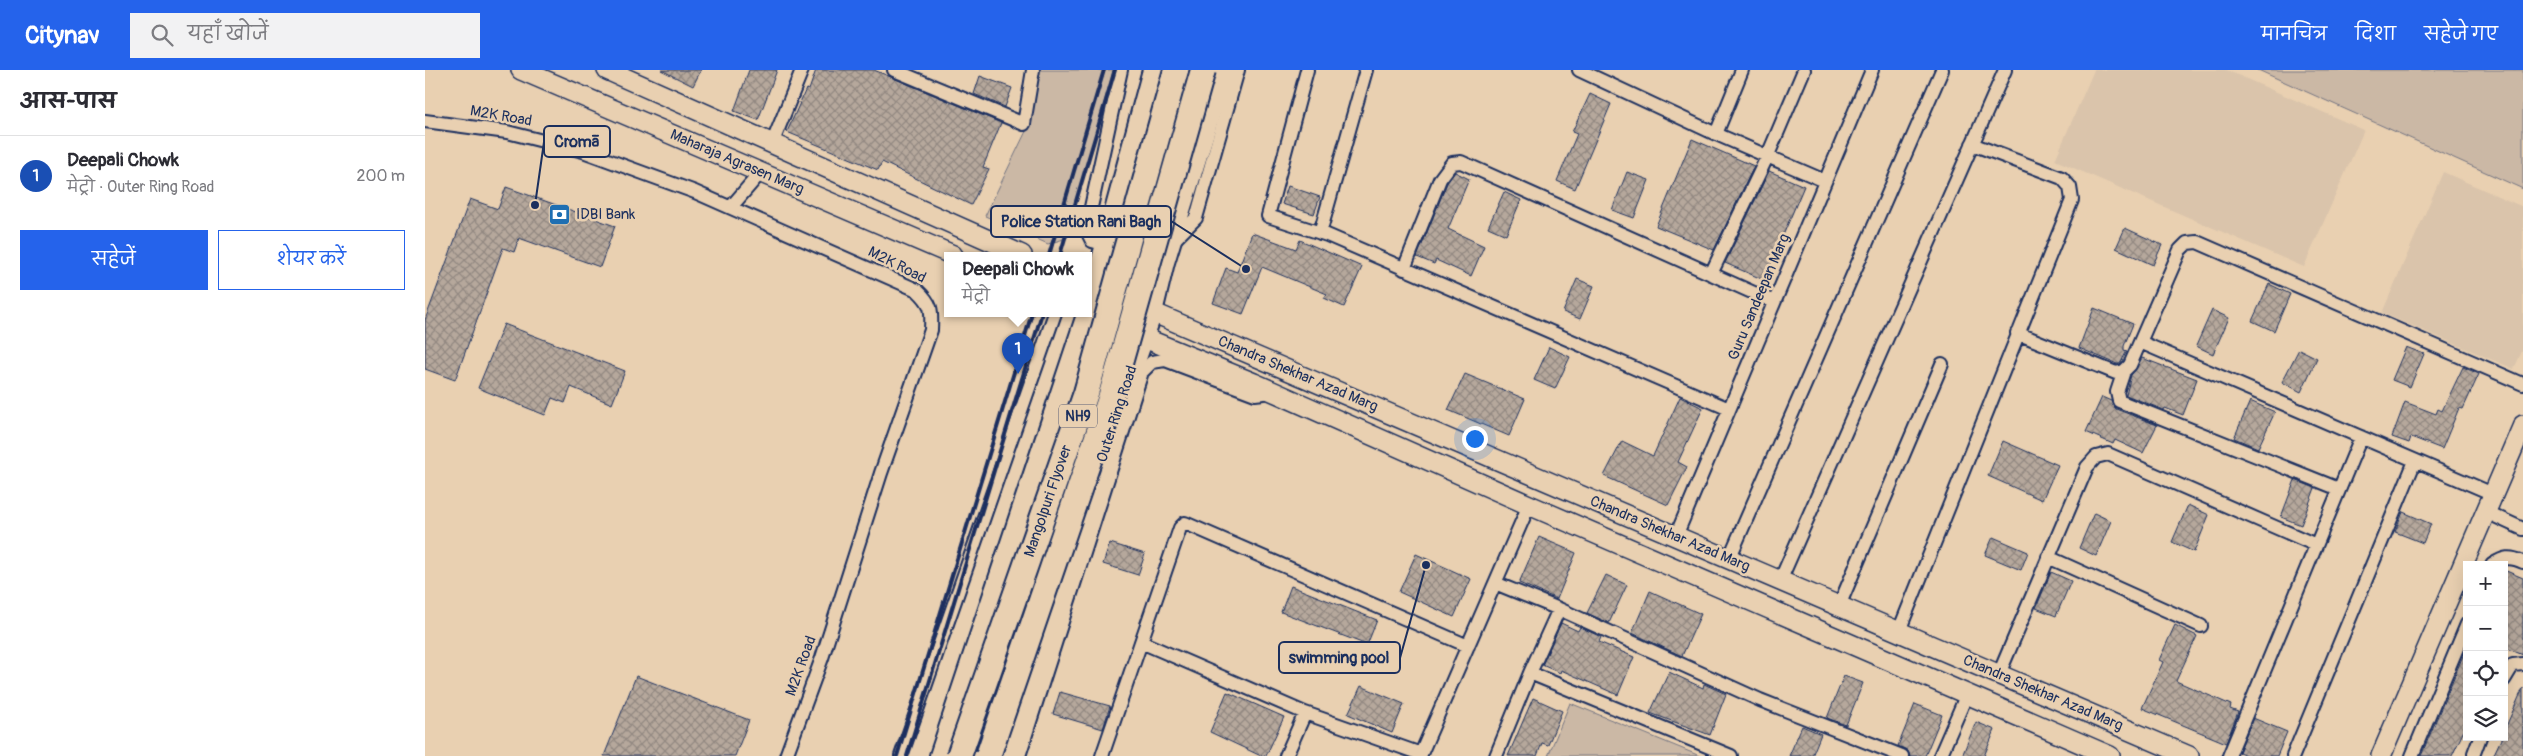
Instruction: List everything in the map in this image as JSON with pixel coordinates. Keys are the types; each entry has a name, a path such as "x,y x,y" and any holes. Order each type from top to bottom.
{"highway":[{"name":"Mangolpuri Flyover","path":"959,756 1086,393 1176,70"},
{"name":"Mangolpuri Flyover","path":"988,756 1109,402 1203,70"}],"main road":[{"path":"1092,288 1107,245 1153,70"},
{"name":"Outer Ring Road","path":"1004,756 1151,312 1169,245 1223,70"},
{"path":"1133,150 1147,141 1164,140 1177,145 1188,154 1193,167"},
{"path":"940,756 991,606 1084,317"},
{"path":"991,606 1048,625"}],"street":[{"name":"Maharaja Agrasen Marg","path":"521,70 946,252"},
{"name":"Maharaja Agrasen Marg","path":"607,70 1015,252"},
{"path":"772,144 802,70"},
{"path":"893,70 923,76 1024,124 1033,70"},
{"path":"1107,245 1092,241 1088,233 1087,221 1121,70"},
{"path":"1169,245 1196,218 1238,70"},
{"path":"1307,70 1268,216 1320,233 1729,408"},
{"path":"1320,233 1366,70"},
{"path":"1579,70 1716,134 1825,181"},
{"path":"1716,134 1742,70"},
{"path":"1711,274 1768,155 1804,70"},
{"name":"Guru Sandeepan Marg","path":"1676,536 1872,70"},
{"path":"1729,559 1942,70"},
{"path":"1780,581 2005,70"},
{"name":"M2K Road","path":"425,121 507,132 583,151 731,207 917,290 929,301 932,314 931,330 881,473 822,658 785,756"},
{"path":"1899,631 2071,200 2070,187 2062,178 1972,144"},
{"path":"1404,268 1440,179 1452,163 1461,162 1774,302"},
{"path":"731,207 761,172"},
{"path":"912,238 923,211"},
{"path":"2339,489 2119,401 2117,392 2124,371 2130,365 2180,250 2187,243 2197,242 2523,384"},
{"name":"Chandra Shekhar Azad Marg","path":"1151,312 2189,756"},
{"path":"901,756 1054,317"},
{"path":"2017,334 2116,373 2124,371"},
{"name":"Chandra Shekhar Azad Marg","path":"1142,337 1249,381 1529,505 2110,756"},
{"path":"2140,342 2493,494"},
{"path":"1249,381 1262,359"},
{"path":"1019,756 1142,372 1152,362 1165,360 1255,394 1274,392"},
{"path":"1839,606 1942,364"},
{"path":"2381,756 2523,426"},
{"path":"2229,756 2361,437"},
{"path":"1986,702 2087,467 2096,457 2108,454 2316,545"},
{"path":"2293,756 2415,461"},
{"path":"1141,642 1305,713 1420,755 1529,505"},
{"path":"2486,512 2523,528"},
{"path":"1102,756 1180,528 1185,522 1468,646"},
{"path":"2048,557 2201,626"},
{"path":"2498,561 2502,558 2512,557 2523,562"},
{"path":"1495,583 1559,609 1760,700 1902,756"},
{"path":"1496,756 1559,609"},
{"path":"2412,756 2463,634"},
{"path":"2508,673 2513,665 2523,664"},
{"path":"1941,756 1980,666"},
{"path":"1530,673 1731,756"},
{"path":"1286,756 1305,713"},
{"path":"2474,753 2478,741"}],"shaded area":[{"path":"1037,70 1113,70 1067,238 1048,244 985,216 1029,125"},
{"path":"2094,70 2226,70 2364,130 2304,267 2055,160"},
{"path":"2258,70 2523,70 2523,189"},
{"path":"2443,172 2523,207 2523,349 2514,369 2382,313"},
{"path":"1570,703 1700,756 1548,756"}],"building":[{"path":"661,70 701,70 693,86"},
{"path":"749,70 777,70 758,120 734,111"},
{"path":"816,70 874,70 1001,123 983,167 989,169 971,205 882,162 878,170 787,132 806,89 809,90"},
{"path":"980,76 1012,88 1005,107 974,94"},
{"path":"1590,94 1611,104 1575,189 1557,181 1577,134 1572,132"},
{"path":"1692,139 1754,166 1714,250 1656,226"},
{"path":"1769,171 1804,186 1764,280 1725,263"},
{"path":"1455,172 1469,179 1448,229 1484,246 1471,276 1436,260 1434,264 1417,257 1447,183"},
{"path":"1627,172 1649,180 1634,218 1612,210"},
{"path":"1288,186 1320,197 1314,214 1282,204"},
{"path":"506,187 615,226 600,267 519,238 514,252 503,248 455,380 425,369 425,320 470,199 498,209"},
{"path":"1504,192 1521,200 1506,235 1488,227"},
{"path":"2125,228 2162,245 2153,265 2116,248"},
{"path":"1252,233 1296,249 1300,240 1362,267 1344,307 1324,298 1327,294 1262,267 1243,314 1213,303 1226,268 1237,272"},
{"path":"1577,279 1594,286 1580,319 1563,312"},
{"path":"2269,284 2290,294 2274,331 2252,321"},
{"path":"2094,308 2133,324 2124,346 2124,350 2127,351 2120,364 2079,348"},
{"path":"2212,310 2229,318 2213,354 2196,346"},
{"path":"504,324 625,371 612,404 571,387 565,403 552,398 545,415 478,388"},
{"path":"1549,347 1570,357 1555,389 1534,380"},
{"path":"2406,347 2424,354 2410,387 2392,380"},
{"path":"2299,349 2317,358 2301,392 2282,382"},
{"path":"2142,358 2197,379 2183,415 2165,408 2164,410 2126,395 2131,375"},
{"path":"2463,367 2479,374 2463,409 2459,408 2442,449 2411,437 2409,443 2392,437 2405,402 2436,414 2438,409 2442,411"},
{"path":"1465,374 1525,399 1509,436 1448,410"},
{"path":"1680,397 1703,408 1678,462 1687,467 1668,505 1604,476 1622,441 1653,456"},
{"path":"2102,397 2111,401 2116,409 2157,425 2143,453 2115,440 2113,444 2086,432"},
{"path":"2250,401 2275,412 2258,448 2234,438"},
{"path":"2003,441 2058,465 2042,500 1988,476"},
{"path":"2295,480 2315,488 2301,525 2281,517"},
{"path":"2188,505 2209,515 2194,552 2172,542"},
{"path":"2403,512 2431,524 2423,543 2395,532"},
{"path":"2094,513 2111,521 2096,556 2079,548"},
{"path":"1539,537 1576,553 1557,599 1519,583"},
{"path":"1993,537 2028,552 2021,570 1985,555"},
{"path":"1110,543 1145,554 1138,575 1103,564"},
{"path":"1416,554 1471,579 1454,617 1399,592"},
{"path":"2051,572 2071,581 2056,616 2036,608"},
{"path":"2508,572 2523,578 2523,655 2508,649"},
{"path":"1606,575 1627,585 1609,623 1587,613"},
{"path":"1291,586 1377,620 1367,645 1281,612"},
{"path":"1650,591 1701,614 1682,656 1632,633"},
{"path":"1561,623 1578,631 1580,627 1601,637 1599,642 1634,657 1618,695 1561,670 1560,673 1542,665"},
{"path":"2175,625 2197,636 2176,681 2231,705 2230,709 2238,712 2226,743 2142,708 2163,662 2159,660"},
{"path":"2463,656 2463,733 2452,756 2421,756"},
{"path":"1669,672 1703,688 1704,684 1726,694 1710,735 1650,713"},
{"path":"636,676 749,720 735,756 604,756"},
{"path":"1844,676 1863,683 1846,725 1827,718"},
{"path":"1361,686 1404,704 1392,733 1348,714"},
{"path":"2523,688 2523,756 2493,756 2500,741 2508,741 2508,722"},
{"path":"1060,692 1110,706 1103,729 1053,714"},
{"path":"1227,692 1284,717 1266,756 1261,756 1210,732"},
{"path":"1533,698 1562,711 1548,745 1542,743 1537,756 1508,756"},
{"path":"1915,704 1942,715 1925,756 1910,756 1908,751 1898,746"},
{"path":"2253,718 2287,732 2277,756 2248,756 2239,752"},
{"path":"1976,722 1995,730 1984,756 1962,756"},
{"path":"1802,726 1821,734 1812,756 1789,756"}],"railway":[{"path":"1050,252 1104,70"},
{"path":"1061,252 1115,70"},
{"path":"897,756 1031,317"},
{"path":"907,756 1041,317"}],"place":[{"name":"Cromā","path":"535,205"},
{"name":"IDBI Bank","path":"560,214"},
{"name":"Police Station Rani Bagh","path":"1246,269"},
{"name":"Deepali Chowk","path":"1018,374"},
{"name":"swimming pool","path":"1426,565"}]}
